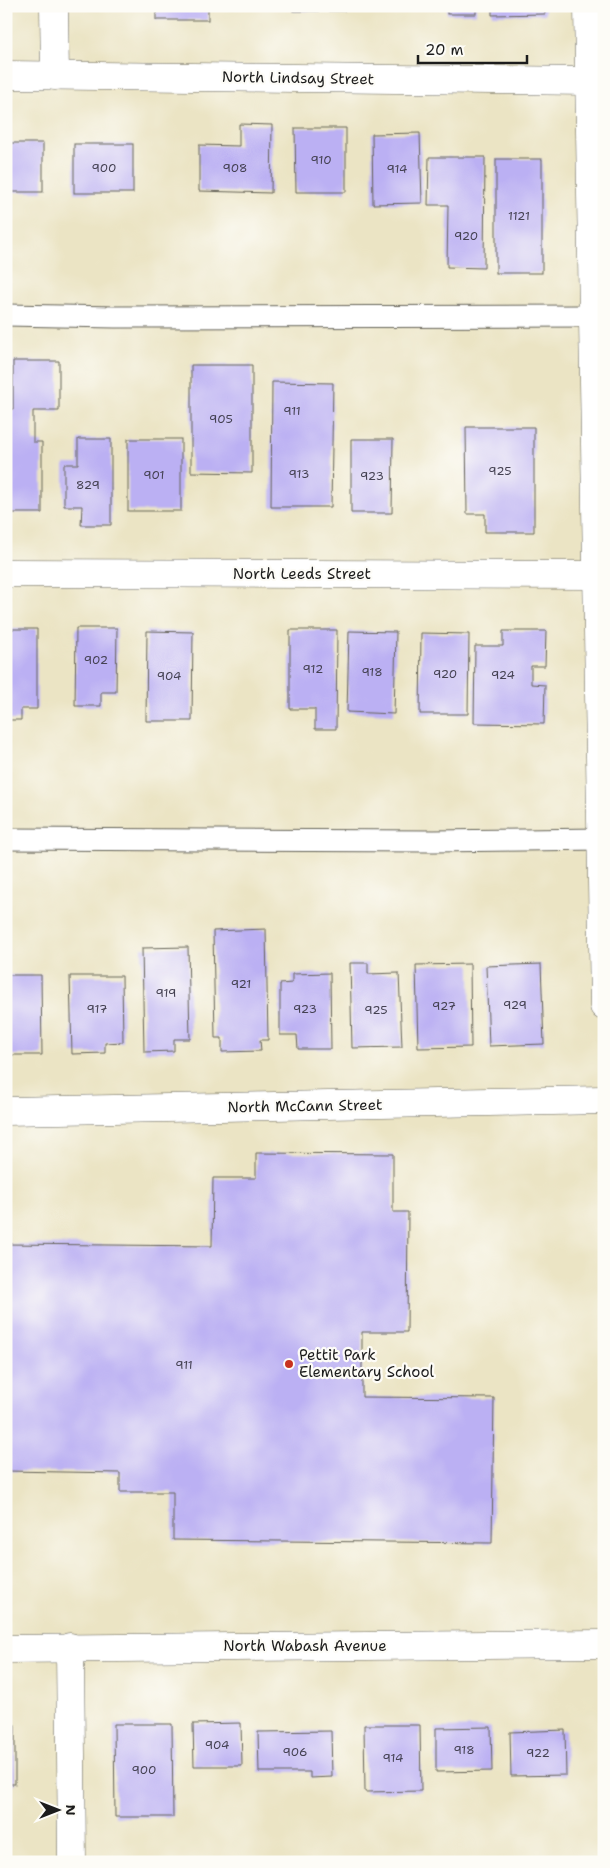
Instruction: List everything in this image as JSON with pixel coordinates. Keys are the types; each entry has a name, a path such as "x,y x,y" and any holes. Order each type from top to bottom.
{"street":[{"path":"54,6 54,76"},
{"path":"588,6 589,81 598,198 594,316 600,470 598,575 602,754 604,1006"},
{"name":"North Lindsay Street","path":"6,75 589,81"},
{"name":"North Leeds Street","path":"6,574 598,575"},
{"name":"North McCann Street","path":"6,1112 604,1100"},
{"name":"North Wabash Avenue","path":"6,1649 604,1644"},
{"path":"70,1647 72,1862"}],"lane":[{"path":"6,315 114,317 594,316"},
{"path":"6,839 434,841 602,839"}],"building":[{"path":"156,6 208,6 208,20 156,20"},
{"path":"293,6 344,6 344,11 293,11"},
{"path":"447,6 476,6 476,14 447,14"},
{"path":"492,6 545,6 545,14 492,15"},
{"path":"239,124 272,125 271,193 199,191 199,145 239,146"},
{"path":"295,128 346,128 346,192 296,192"},
{"path":"420,133 422,203 373,204 372,134"},
{"path":"6,143 43,143 43,192 6,192"},
{"path":"74,144 133,144 133,193 74,193"},
{"path":"429,157 485,157 484,268 447,267 448,205 428,205"},
{"path":"496,159 542,159 542,273 496,273"},
{"path":"13,361 59,361 59,411 33,411 33,442 42,442 42,513 6,513 6,409 13,409"},
{"path":"191,365 252,365 252,473 191,472"},
{"path":"272,382 333,383 331,507 271,507"},
{"path":"466,427 534,427 534,532 485,532 485,514 467,514"},
{"path":"78,439 111,439 111,525 81,525 82,506 64,506 64,464 78,464"},
{"path":"128,439 181,439 181,511 128,511"},
{"path":"351,439 393,439 392,513 351,513"},
{"path":"76,628 117,628 116,692 101,692 101,706 75,706"},
{"path":"6,629 37,629 37,709 21,709 21,720 6,720"},
{"path":"290,630 337,630 336,729 315,729 315,709 290,709"},
{"path":"147,631 193,632 192,721 146,721"},
{"path":"349,631 396,632 394,714 347,712"},
{"path":"503,631 546,631 545,666 531,666 531,684 545,685 544,724 474,723 475,646 503,646"},
{"path":"421,633 469,634 468,714 420,714"},
{"path":"266,929 268,1040 260,1040 261,1051 222,1052 222,1038 215,1038 213,931"},
{"path":"188,947 190,1039 174,1039 174,1051 144,1052 142,948"},
{"path":"350,963 368,963 368,974 399,973 402,1047 352,1048"},
{"path":"470,964 471,1047 418,1048 416,965"},
{"path":"541,964 544,1044 489,1046 486,966"},
{"path":"330,973 331,1049 298,1049 297,1035 280,1035 280,984 292,983 292,974"},
{"path":"6,975 41,975 42,1055 6,1055"},
{"path":"70,976 122,976 123,1042 105,1043 105,1053 72,1054"},
{"path":"256,1153 393,1154 393,1212 408,1212 407,1332 362,1332 362,1397 494,1398 492,1543 173,1540 173,1492 120,1492 120,1473 6,1471 6,1244 212,1246 213,1178 256,1178"},
{"path":"241,1723 242,1766 194,1766 193,1724"},
{"path":"114,1724 172,1724 173,1817 115,1817"},
{"path":"6,1725 15,1725 15,1784 6,1784"},
{"path":"364,1725 420,1725 421,1791 365,1792"},
{"path":"491,1727 492,1771 436,1772 436,1728"},
{"path":"565,1730 566,1775 511,1776 510,1732"},
{"path":"331,1731 332,1777 310,1778 310,1772 259,1772 258,1732"}],"place":[{"name":"Pettit Park Elementary School","path":"289,1364"}]}
